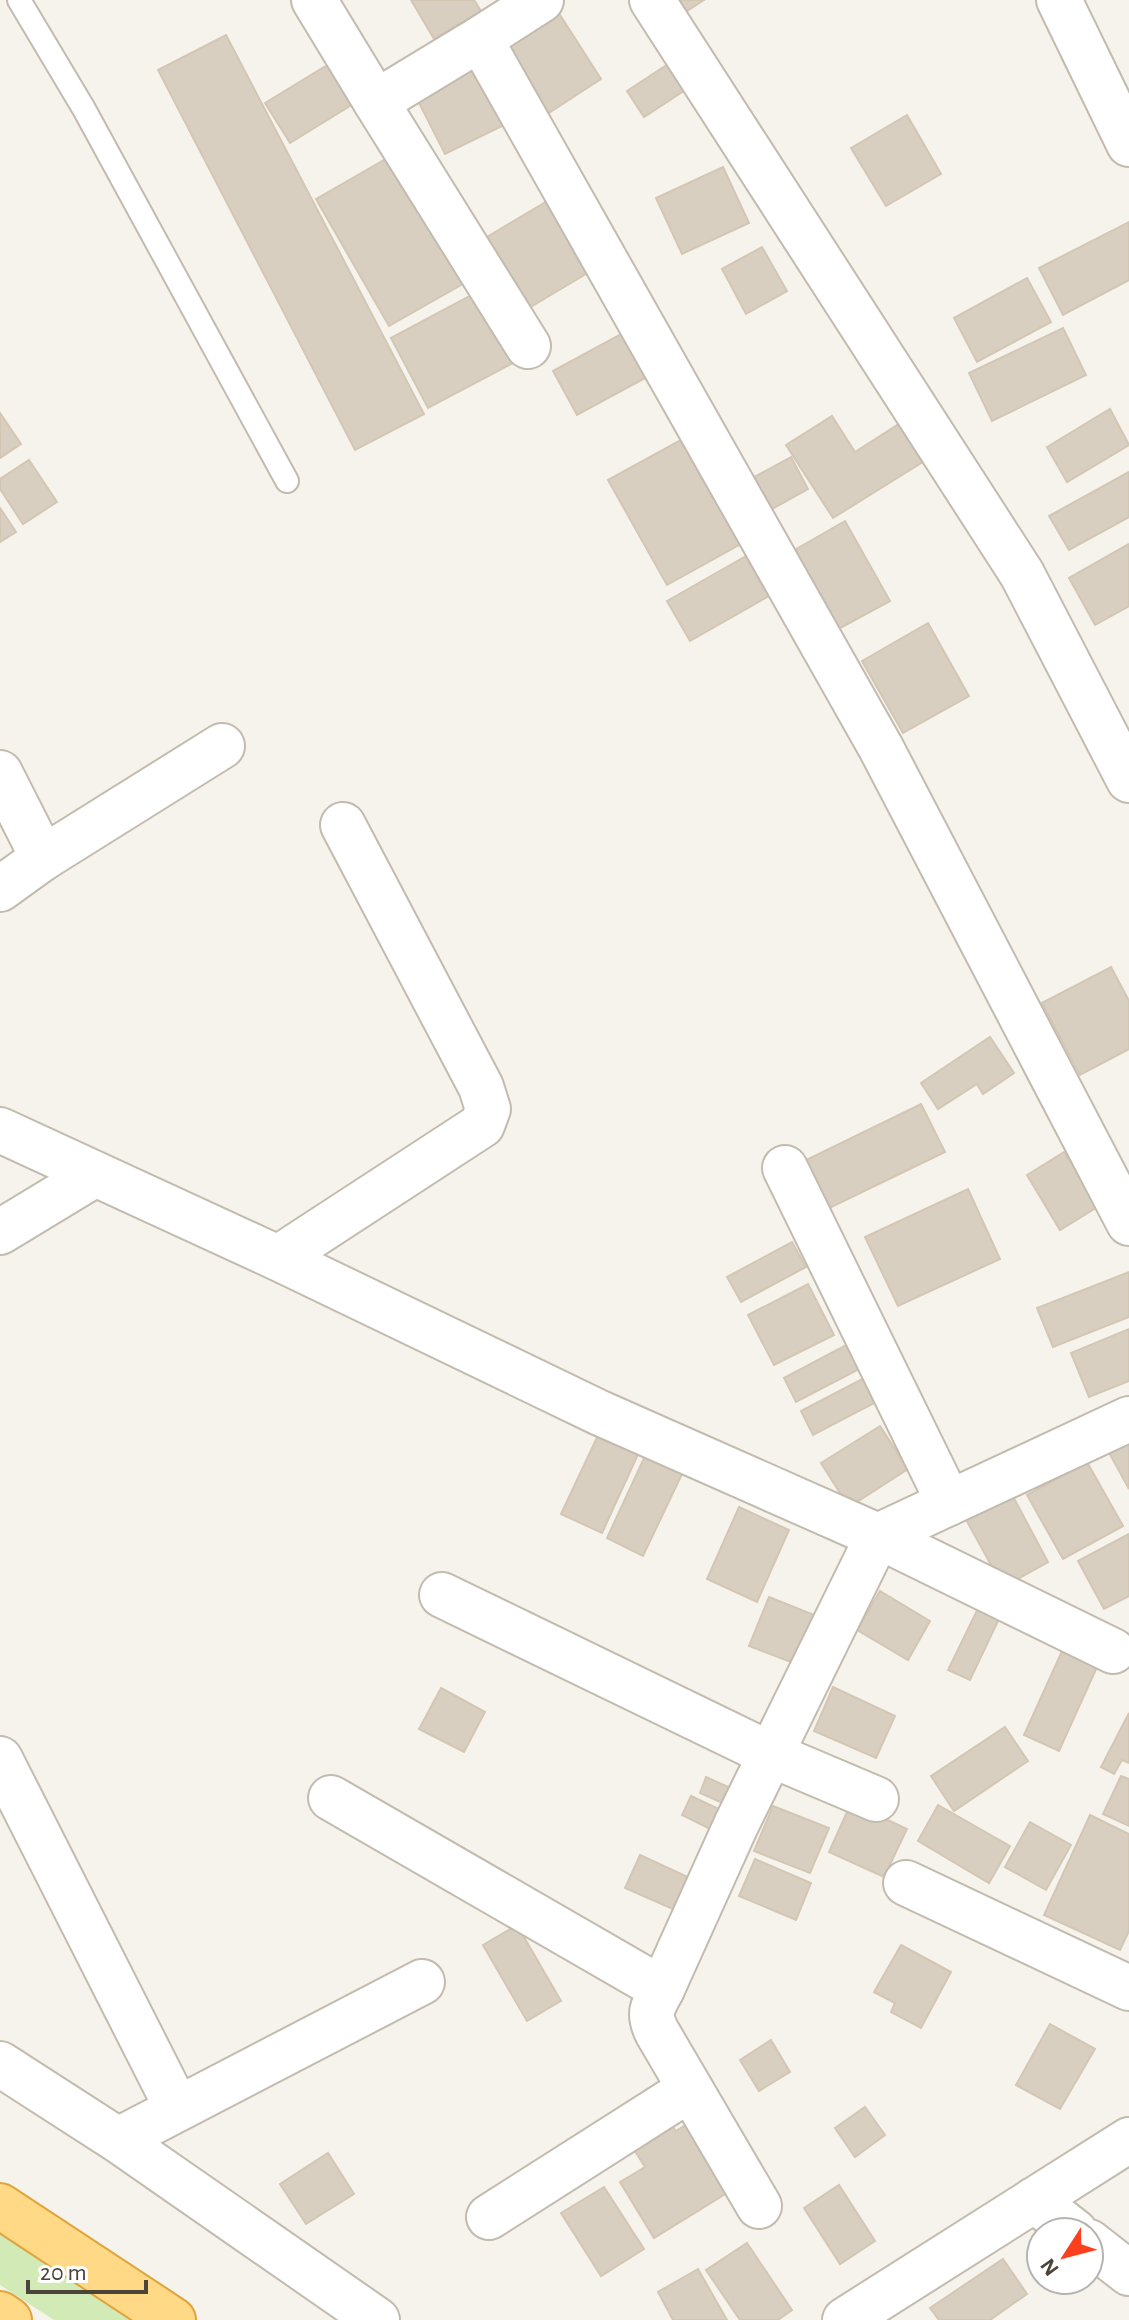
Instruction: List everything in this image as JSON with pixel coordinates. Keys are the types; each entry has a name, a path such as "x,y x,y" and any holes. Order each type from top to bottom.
{"highway":[{"path":"0,2206 173,2320"},
{"path":"0,2314 9,2320"}],"street":[{"path":"314,0 528,346"},
{"path":"376,102 541,0"},
{"path":"652,0 1022,574 1129,780"},
{"path":"1059,0 1129,144"},
{"path":"480,39 881,748 1129,1223"},
{"path":"0,889 43,858 222,746"},
{"path":"0,773 43,858"},
{"path":"278,1258 482,1125 488,1109 481,1087 343,825"},
{"path":"0,1130 278,1258 600,1413 878,1536 1113,1651"},
{"path":"785,1168 949,1503"},
{"path":"0,1232 94,1175"},
{"path":"759,2206 650,2018 651,2009 736,1825 878,1536 1129,1419"},
{"path":"442,1595 772,1755 876,1799"},
{"path":"0,1759 177,2108"},
{"path":"331,1798 662,1989"},
{"path":"906,1883 1124,1976"},
{"path":"118,2140 422,1982"},
{"path":"0,2064 118,2140 377,2320"},
{"path":"489,2217 690,2089"},
{"path":"845,2320 1129,2140"},
{"path":"1034,2200 1054,2216"},
{"path":"1105,2254 1129,2273"}],"lane":[{"path":"19,0 84,109 287,481"}],"green space":[{"path":"0,2222 148,2320 54,2320 0,2285"}],"building":[{"path":"411,0 474,0 481,11 434,39"},
{"path":"665,0 704,0 676,18"},
{"path":"553,4 601,79 547,114 499,39"},
{"path":"226,35 424,414 355,450 158,70"},
{"path":"679,57 696,83 644,117 627,91"},
{"path":"339,58 363,98 290,143 265,103"},
{"path":"474,63 506,124 445,154 414,93"},
{"path":"907,115 941,174 886,206 851,148"},
{"path":"389,157 463,284 389,326 316,199"},
{"path":"723,167 749,223 682,254 656,198"},
{"path":"554,197 596,268 519,314 477,243"},
{"path":"1129,222 1129,280 1063,315 1039,268"},
{"path":"762,247 787,291 746,314 722,269"},
{"path":"1027,278 1051,322 977,362 954,318"},
{"path":"477,292 515,362 428,408 391,338"},
{"path":"634,327 658,371 577,415 553,371"},
{"path":"1063,328 1086,375 992,421 969,373"},
{"path":"1110,409 1129,445 1067,482 1047,447"},
{"path":"0,413 21,444 0,458"},
{"path":"832,416 855,452 902,422 926,460 833,518 786,445"},
{"path":"688,436 746,541 667,585 608,480"},
{"path":"791,457 808,489 754,519 736,487"},
{"path":"29,460 57,502 23,524 0,489 0,479"},
{"path":"1129,472 1129,517 1069,550 1049,516"},
{"path":"0,508 16,532 0,542"},
{"path":"845,521 890,601 822,638 777,560"},
{"path":"1129,544 1129,606 1095,625 1069,578"},
{"path":"760,548 783,588 690,641 667,601"},
{"path":"928,623 969,696 903,733 862,661"},
{"path":"1111,967 1129,1001 1129,1049 1080,1075 1042,1003"},
{"path":"990,1037 1014,1073 983,1094 977,1084 938,1109 921,1083"},
{"path":"921,1104 945,1152 817,1214 794,1166"},
{"path":"1064,1152 1099,1206 1060,1230 1027,1175"},
{"path":"968,1189 1000,1259 898,1306 865,1237"},
{"path":"792,1242 806,1267 741,1302 727,1277"},
{"path":"1129,1272 1129,1317 1053,1347 1037,1308"},
{"path":"808,1284 834,1335 774,1365 748,1315"},
{"path":"1129,1329 1129,1381 1089,1397 1071,1353"},
{"path":"848,1344 861,1368 796,1402 784,1378"},
{"path":"864,1378 876,1402 813,1435 801,1411"},
{"path":"880,1426 908,1469 849,1507 821,1463"},
{"path":"600,1431 640,1450 602,1533 561,1514"},
{"path":"1129,1437 1129,1489 1107,1449"},
{"path":"645,1456 682,1474 643,1556 607,1538"},
{"path":"1087,1462 1123,1526 1063,1559 1027,1495"},
{"path":"1009,1489 1048,1562 1003,1587 963,1514"},
{"path":"739,1507 789,1530 757,1602 707,1579"},
{"path":"1129,1534 1129,1596 1104,1609 1078,1561"},
{"path":"987,1590 1008,1600 970,1680 948,1670"},
{"path":"880,1591 930,1621 908,1660 857,1630"},
{"path":"769,1597 829,1621 809,1669 749,1646"},
{"path":"1067,1640 1102,1656 1059,1751 1024,1735"},
{"path":"833,1687 895,1716 876,1758 814,1731"},
{"path":"441,1688 485,1712 464,1752 419,1729"},
{"path":"1129,1713 1129,1763 1122,1760 1114,1774 1101,1767"},
{"path":"1005,1727 1028,1761 954,1811 931,1776"},
{"path":"1121,1776 1129,1779 1129,1826 1103,1814"},
{"path":"706,1777 735,1790 729,1806 700,1793"},
{"path":"691,1796 725,1812 716,1832 682,1815"},
{"path":"851,1803 907,1829 884,1877 829,1852"},
{"path":"938,1805 1010,1846 989,1883 918,1841"},
{"path":"773,1806 829,1828 810,1873 754,1851"},
{"path":"1090,1815 1129,1834 1129,1931 1120,1950 1044,1915"},
{"path":"1030,1822 1071,1845 1046,1890 1005,1867"},
{"path":"640,1855 705,1885 691,1917 625,1888"},
{"path":"755,1859 811,1883 796,1920 739,1896"},
{"path":"517,1925 561,2001 527,2021 483,1945"},
{"path":"901,1945 951,1972 921,2028 891,2012 895,2003 874,1992"},
{"path":"1050,2024 1095,2049 1060,2109 1016,2085"},
{"path":"771,2040 790,2072 759,2091 740,2060"},
{"path":"865,2107 885,2135 855,2157 835,2128"},
{"path":"698,2117 740,2185 654,2238 620,2182 645,2167 630,2143 668,2120 676,2131"},
{"path":"328,2153 354,2194 306,2224 280,2184"},
{"path":"839,2185 875,2241 840,2264 804,2208"},
{"path":"604,2187 644,2249 601,2276 561,2213"},
{"path":"747,2243 792,2310 778,2320 740,2320 706,2270"},
{"path":"1003,2259 1025,2291 1025,2295 990,2320 939,2320 930,2308"},
{"path":"698,2269 727,2320 673,2320 658,2292"}]}
